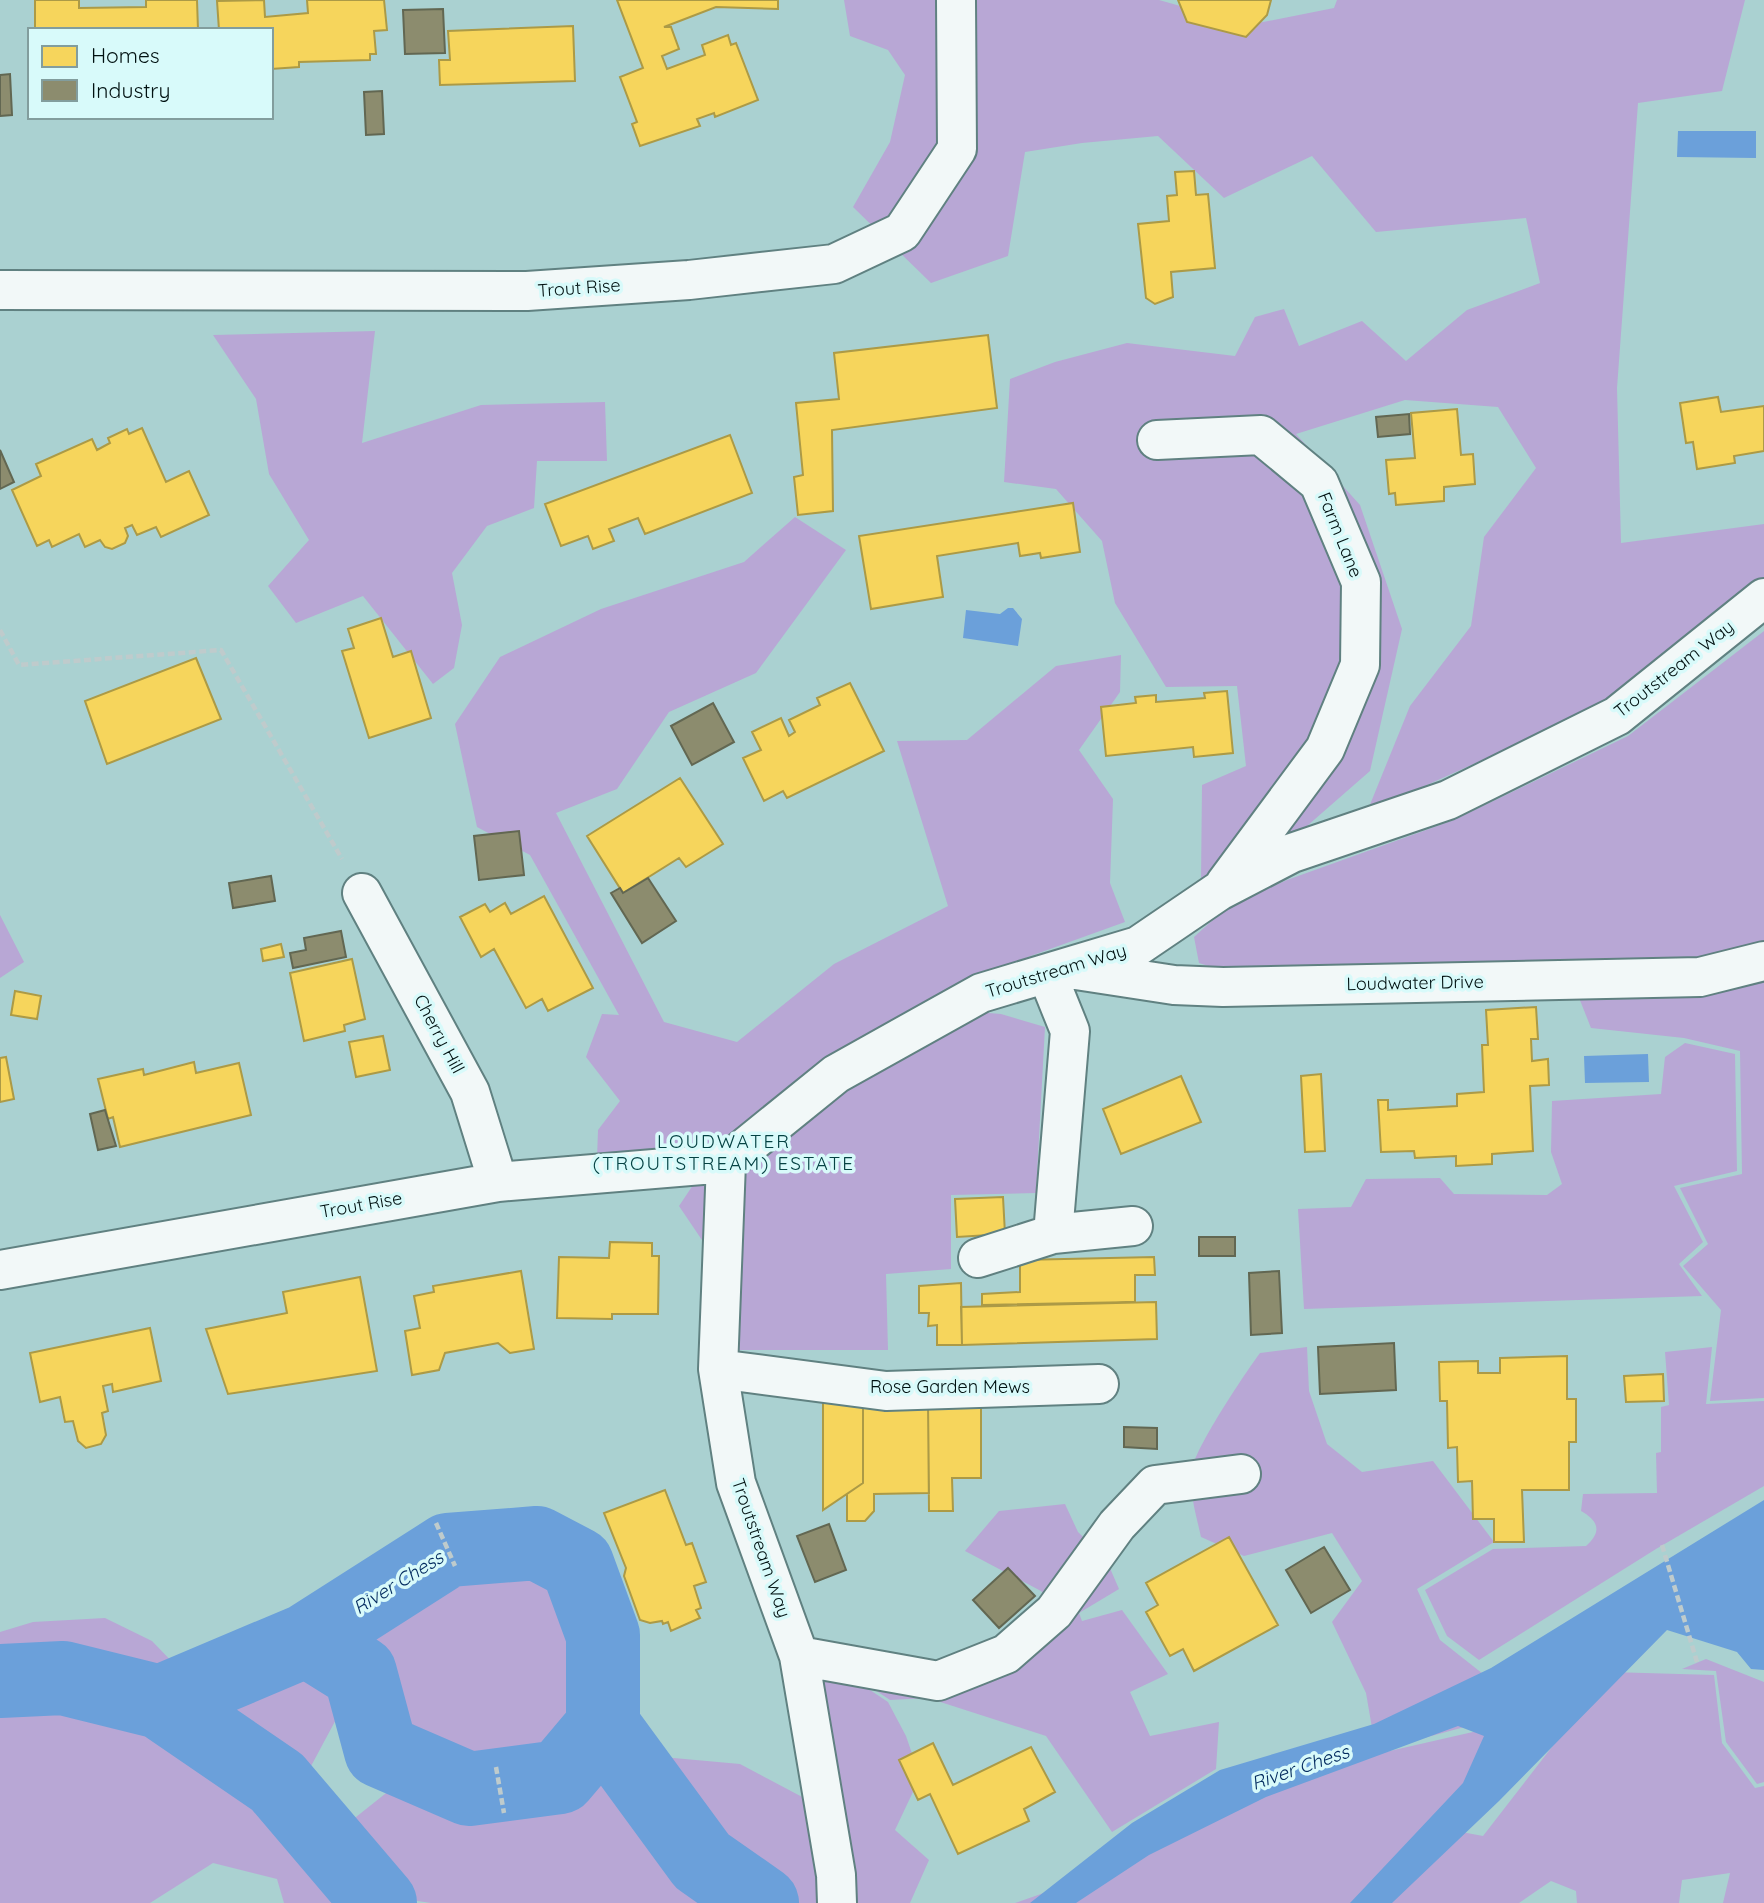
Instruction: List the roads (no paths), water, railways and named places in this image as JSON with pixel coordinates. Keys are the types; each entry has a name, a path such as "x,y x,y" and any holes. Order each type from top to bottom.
{"street":[{"name":"Trout Rise","path":"0,290 527,291 689,280 834,264 902,232 957,149 956,0"},
{"name":"Farm Lane","path":"1157,440 1261,435 1319,483 1360,582 1360,666 1325,749 1219,891"},
{"name":"Troutstream Way","path":"836,1889 799,1656 736,1483 718,1369 726,1163 845,1069 981,993 1138,946 1219,891 1292,853 1448,800 1617,716 1764,598"},
{"name":"Cherry Hill","path":"362,893 470,1092 498,1182"},
{"name":"Loudwater Drive","path":"1056,971 1174,985 1234,987 1700,977 1764,961"},
{"path":"1053,1234 1070,1031 1056,971"},
{"name":"Trout Rise","path":"0,1270 498,1182 726,1163"},
{"path":"978,1258 1053,1234 1133,1226"},
{"name":"Rose Garden Mews","path":"718,1369 886,1391 1099,1384"},
{"path":"799,1656 938,1681 1006,1654 1054,1612 1117,1525 1155,1485 1241,1474"}],"water":[{"path":"1678,131 1756,131 1756,158 1677,157"},
{"path":"1013,608 1022,619 1018,646 963,638 966,610 1000,614"},
{"path":"1648,1054 1649,1082 1585,1083 1584,1056"},
{"path":"1764,1500 1764,1670 1751,1669 1737,1652 1667,1630 1499,1801 1392,1903 1350,1903 1463,1783 1484,1736 1458,1726 1266,1797 1149,1855 1076,1903 1030,1903 1132,1823 1220,1770 1374,1724 1491,1668"}],"waterway":[{"name":"River Chess","path":"160,1702 307,1640 448,1550 537,1543 577,1564 603,1635 603,1726 702,1861 762,1903"},
{"name":"River Chess","path":"307,1640 360,1673 381,1751 469,1789 560,1777 603,1726"},
{"name":"River Chess","path":"0,1681 63,1678 160,1702 277,1782 380,1903"}],"district":[{"name":"LOUDWATER (TROUTSTREAM) ESTATE","path":"724,1152"}]}
